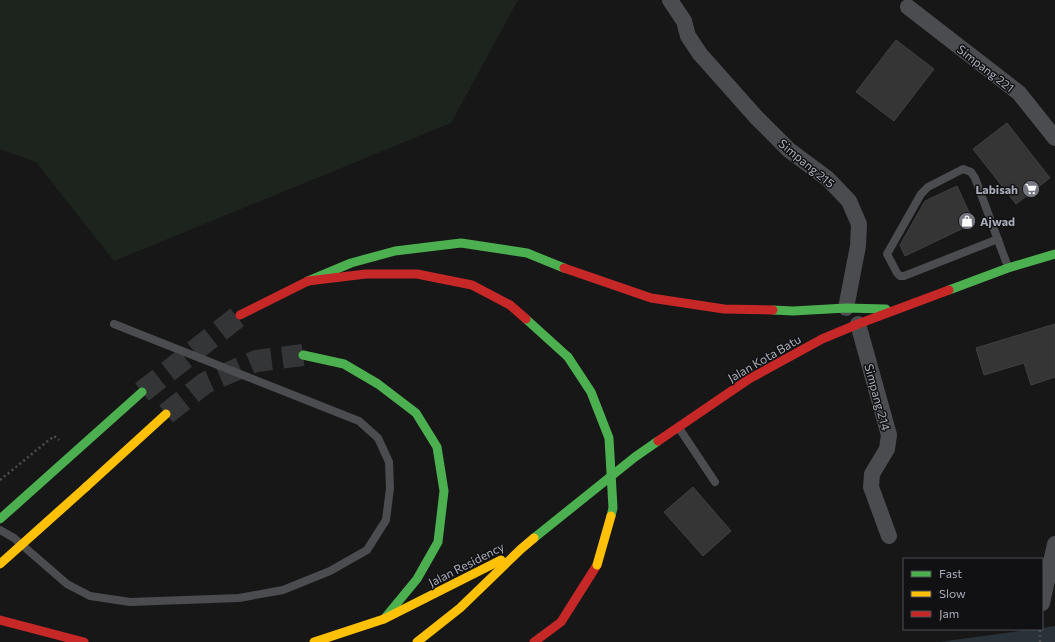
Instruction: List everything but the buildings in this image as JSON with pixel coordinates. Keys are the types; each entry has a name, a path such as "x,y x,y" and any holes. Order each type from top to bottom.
{"main road":[{"path":"240,315 308,281 351,263 396,251 461,243 527,253 583,275 651,298 724,309 793,311 846,308 898,309"},
{"name":"Jalan Kota Batu","path":"521,549 635,457 748,379 822,339 858,324 1008,268 1055,254"},
{"path":"308,281 366,274 417,274 472,285 510,305 568,356 592,392 609,438 613,508 597,565 561,622 534,642"},
{"path":"303,355 344,364 378,384 416,413 437,447 444,491 438,542 416,580 384,619"},
{"path":"0,519 61,464 110,425 142,392"},
{"path":"0,564 86,487 128,445 166,414"},
{"name":"Jalan Residency","path":"314,642 384,619 521,549"},
{"name":"Jalan Residency","path":"417,642 460,608 521,549"},
{"path":"0,620 84,642"}],"street":[{"name":"Simpang 215","path":"670,0 684,21 688,36 700,54 756,117 784,144 828,179 849,201 859,224 858,246 846,308"},
{"name":"Simpang 221","path":"908,7 1019,93 1055,138"},
{"name":"Simpang 214","path":"858,324 889,435 887,449 872,474 871,487 889,536"},
{"path":"1043,598 1055,544"}],"lane":[{"path":"998,239 904,276 900,276 897,273 887,254 921,194 928,187 963,169 971,172 975,178 998,239 1008,268"},
{"path":"0,530 14,538 67,584 90,596 130,602 239,598 283,590 330,571 367,550 386,520 390,488 389,462 378,438 359,421 114,324"},
{"path":"678,427 715,482"}],"path":[{"path":"0,480 54,436"},
{"path":"1040,630 1040,642"}],"shaded area":[{"path":"0,0 518,0 451,123 114,261 36,162 0,149"},
{"path":"1055,626 1055,642 939,642 1027,630 1043,630 1043,628"}],"tunnel":[{"path":"142,392 240,315"},
{"path":"166,414 205,383 256,361 303,355"}],"traffic: fast":[{"path":"308,281 351,263 395,251 461,243 527,253 564,268"},
{"path":"949,290 1008,268 1055,254"},
{"path":"773,310 793,311 846,308 886,309"},
{"path":"526,319 568,357"},
{"path":"303,355 344,364 378,384 416,413 437,447 444,491 438,542 417,579 384,619"},
{"path":"568,357 591,392 609,438 613,508 611,516"},
{"path":"0,519 142,392"},
{"path":"534,538 635,457 658,441"}],"traffic: slow":[{"path":"86,487 166,414"},
{"path":"0,564 86,487"},
{"path":"597,565 611,516"},
{"path":"417,642 460,608 534,538"},
{"path":"314,642 384,619 501,560"}],"traffic: jam":[{"path":"564,268 651,298 724,309 773,310"},
{"path":"240,315 308,281 366,274 417,274 472,285 510,305 526,319"},
{"path":"658,441 749,379 822,339 949,290"},
{"path":"534,642 561,622 597,565"},
{"path":"0,620 84,642"}],"place":[{"name":"Labisah","path":"1031,189"},
{"name":"Ajwad","path":"967,221"}]}
